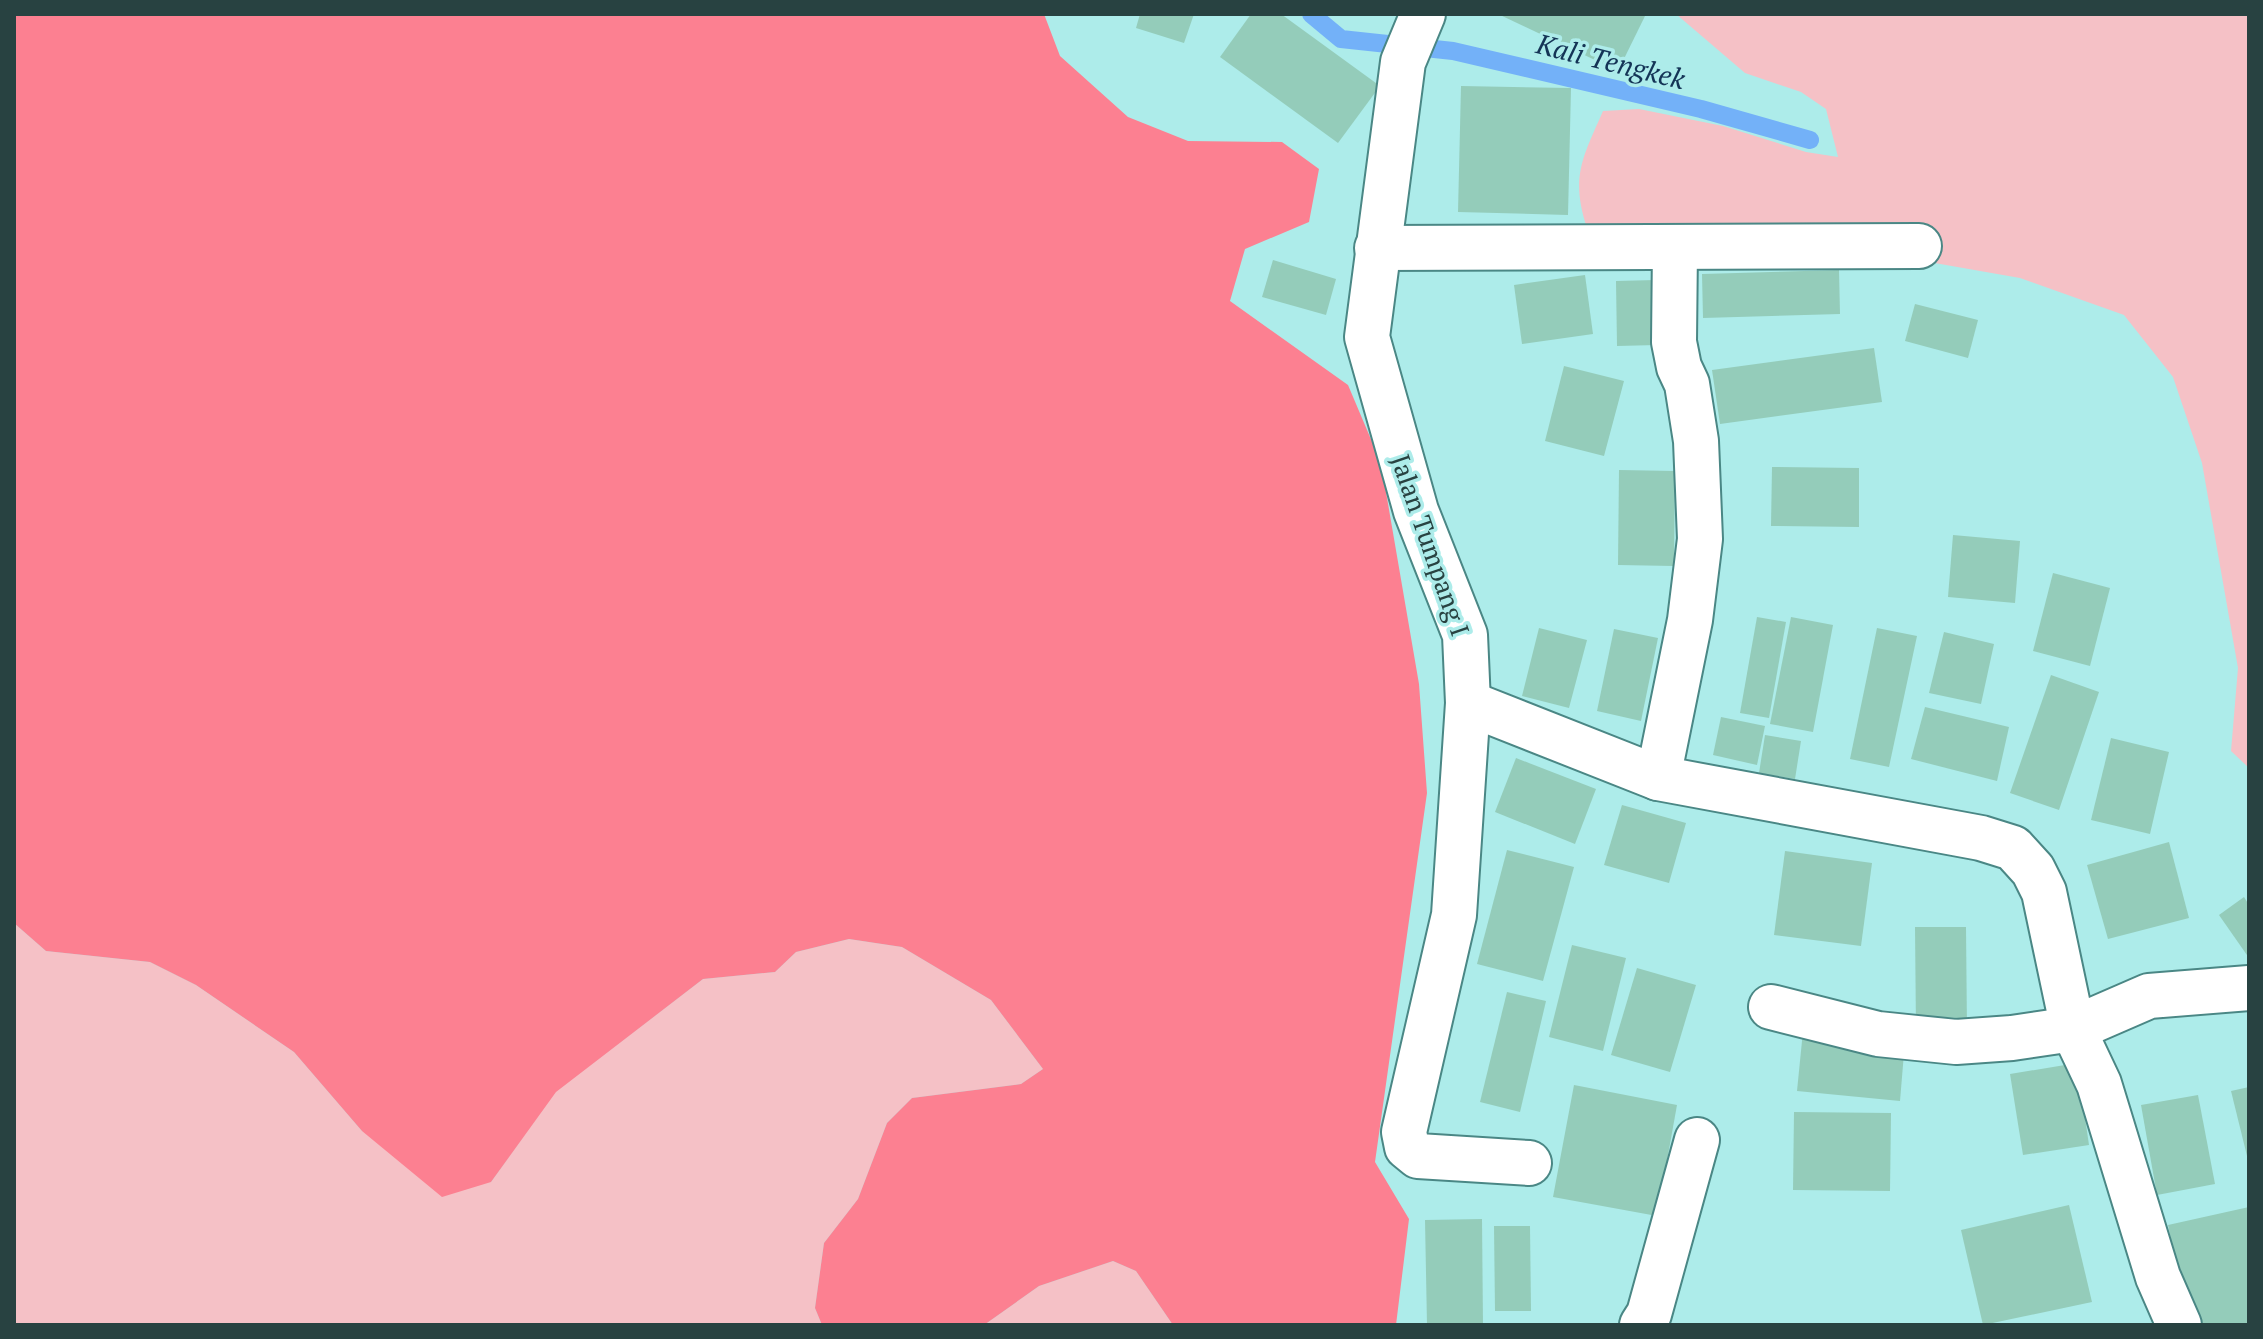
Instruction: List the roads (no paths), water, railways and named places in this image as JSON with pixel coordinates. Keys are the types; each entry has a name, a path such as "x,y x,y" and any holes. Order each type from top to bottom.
{"street":[{"name":"Jalan Tumpang I","path":"1423,14 1403,62 1367,337 1416,511 1465,635 1468,703 1454,915 1404,1132 1407,1147 1418,1156 1529,1163"},
{"path":"1377,248 1919,246"},
{"path":"1658,778 1690,620 1700,539 1696,441 1687,384 1679,367 1674,342 1675,247"},
{"path":"1468,703 1658,778 1981,838 2013,848 2033,870 2044,892 2073,1029 2099,1084 2158,1277 2179,1325"},
{"path":"1771,1007 1878,1034 1943,1041 2012,1038 2073,1029 2149,996 2249,988"},
{"path":"1642,1325 1649,1314 1697,1140"}],"waterway":[{"name":"Kali Tengkek","path":"1311,14 1341,39 1453,51 1701,109 1810,140"}]}
